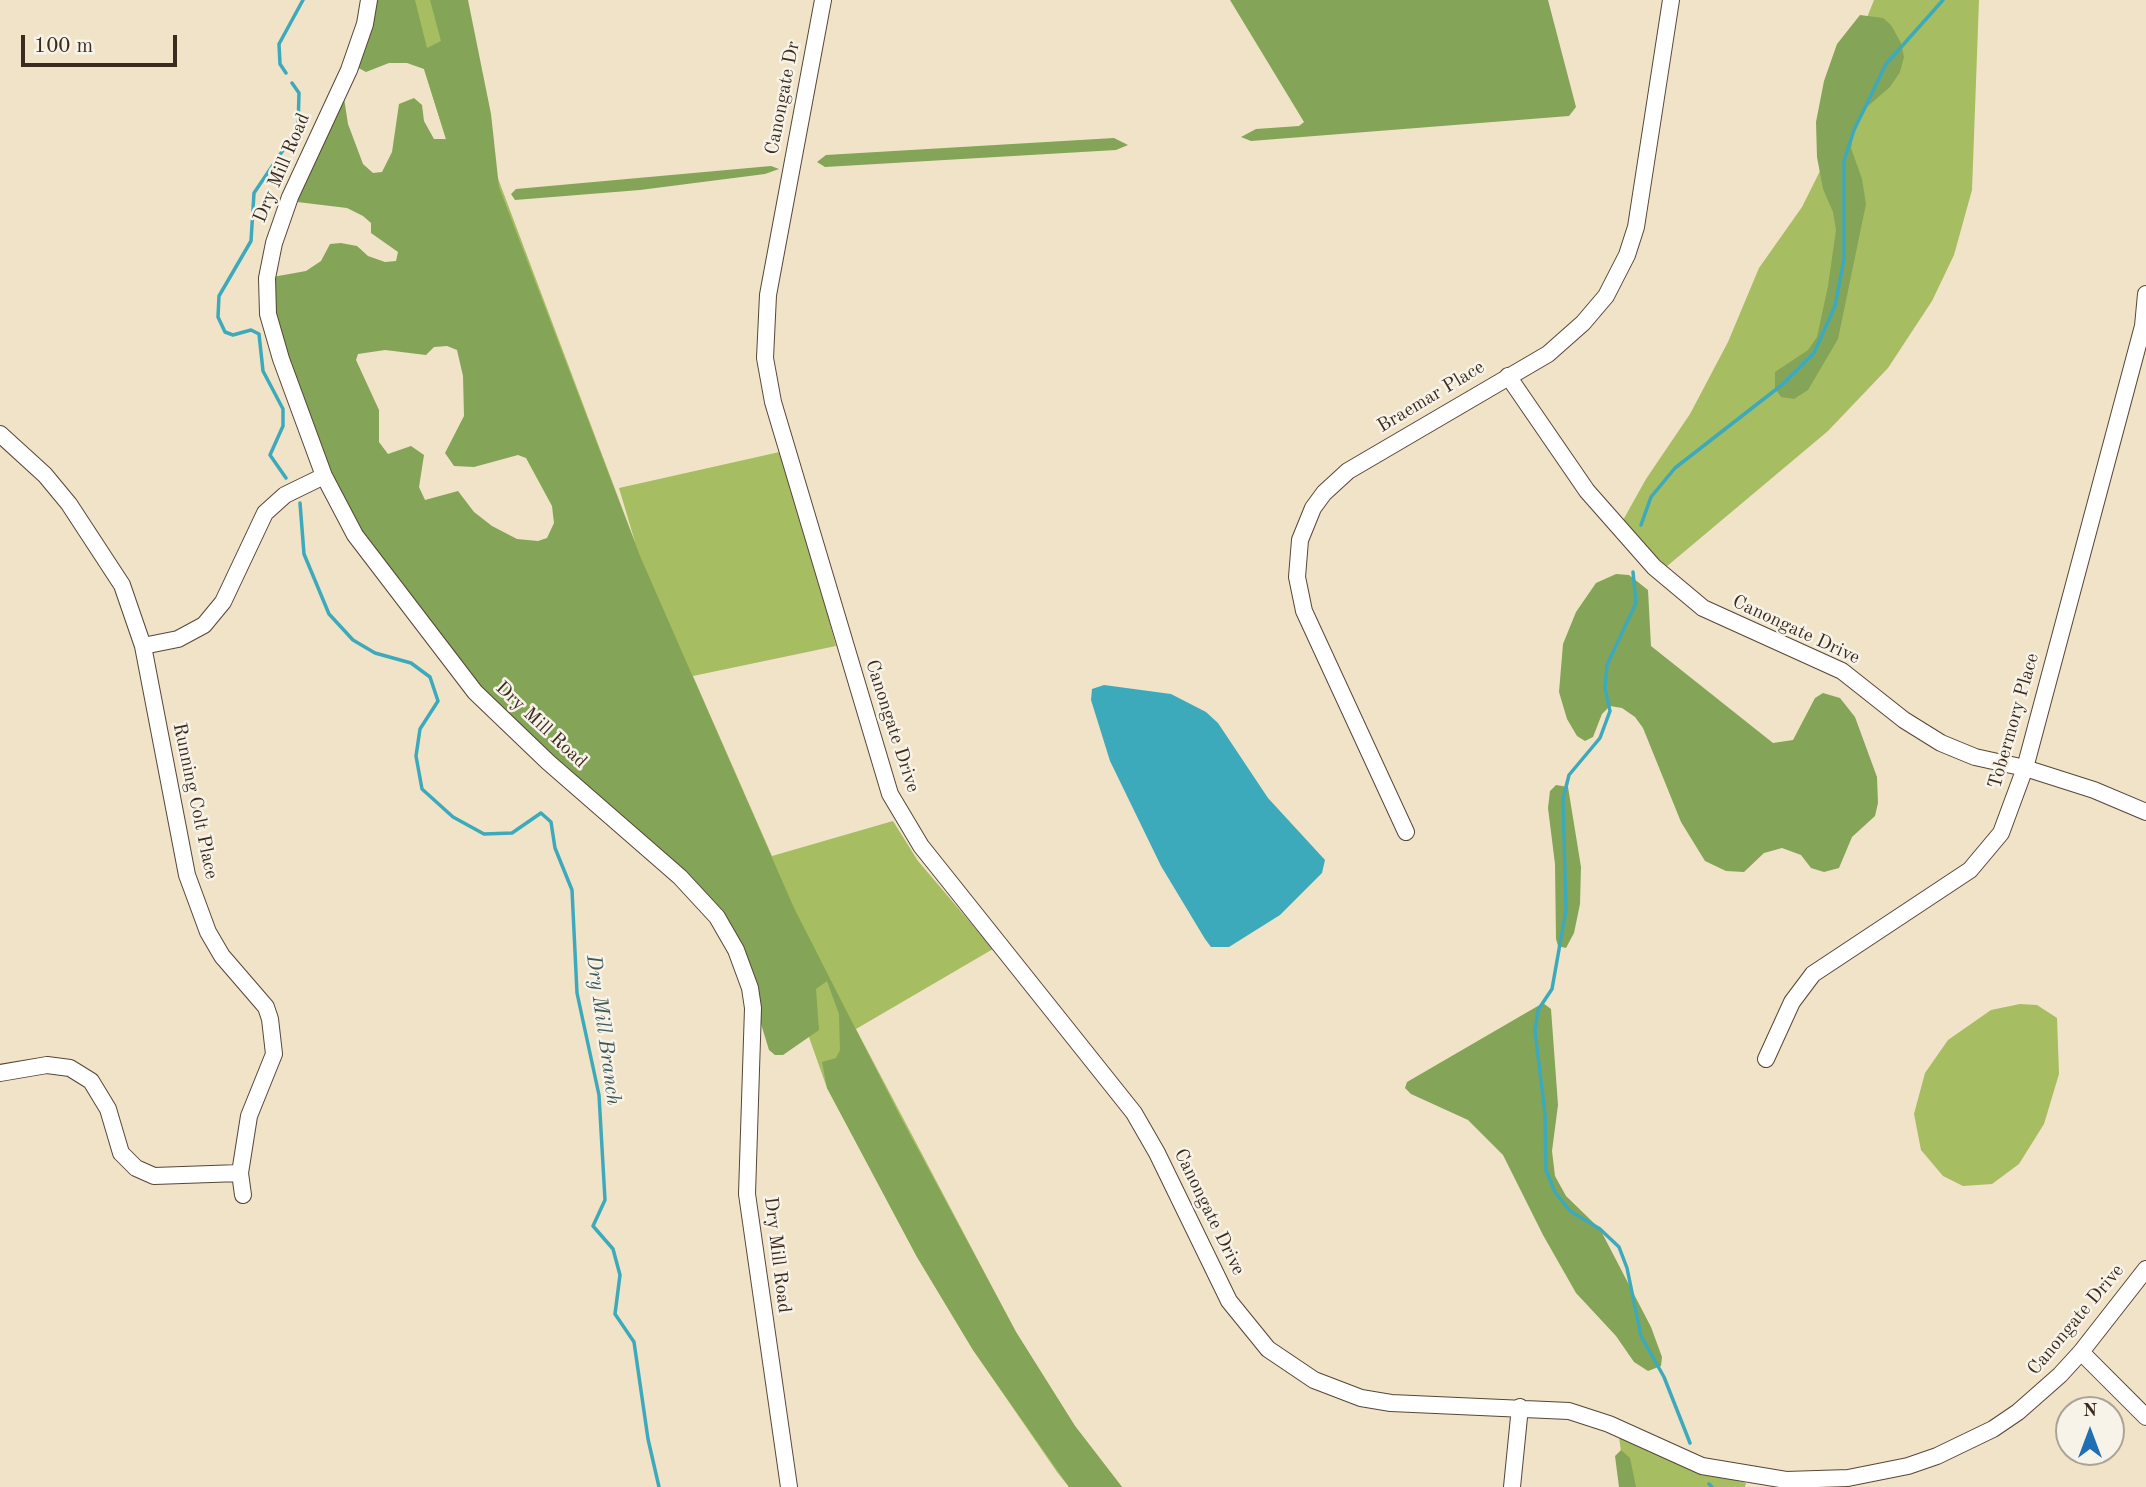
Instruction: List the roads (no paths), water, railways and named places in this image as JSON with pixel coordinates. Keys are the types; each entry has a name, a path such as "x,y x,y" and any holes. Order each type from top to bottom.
{"street":[{"name":"Dry Mill Road","path":"369,0 365,24 349,70 290,197 274,243 267,278 268,314 281,359 324,477 355,535 475,692 548,762 680,877 717,917 736,950 750,988 752,1008 747,1194 789,1487"},
{"name":"Canongate Dr","path":"785,204 823,0"},
{"name":"Braemar Place","path":"1406,832 1304,611 1297,577 1300,540 1313,508 1324,493 1348,471 1548,354 1572,335 1606,296 1622,268 1639,211 1671,0"},
{"name":"Canongate Drive","path":"785,204 765,310 764,342 769,388 890,794 907,824 1134,1113 1157,1153 1229,1301 1268,1349 1314,1381 1361,1398 1405,1404 1557,1409 1590,1416 1674,1455 1718,1469 1786,1480 1848,1478 1908,1466 1975,1439 2038,1396 2081,1352 2146,1269"},
{"name":"Tobermory Place","path":"1766,1059 1792,1002 1813,974 1981,860 2001,834 2025,768 2143,326 2146,294"},
{"name":"Canongate Drive","path":"1508,376 1581,484 1654,567 1680,592 1725,621 1842,671 1904,720 1941,743 1975,757 2025,768 2094,790 2146,812"},
{"name":"Running Colt Place","path":"0,434 45,475 93,536 122,585 143,646 187,875 208,932 222,956 266,1007 273,1028 274,1054 248,1116 240,1173 243,1195"},
{"path":"143,646 178,639 204,625 223,602 265,513 285,495 324,477"},
{"path":"0,1073 47,1065 70,1068 92,1081 108,1109 121,1153 136,1167 154,1176 240,1173"},
{"path":"2081,1352 2146,1417"},
{"path":"1512,1487 1520,1407"}],"water":[{"path":"1104,685 1171,694 1206,712 1218,723 1268,798 1325,860 1322,873 1280,915 1229,947 1211,947 1205,939 1161,866 1110,761 1091,700 1092,689"}],"waterway":[{"name":"Dry Mill Branch","path":"286,73 280,64 279,44 303,0"},
{"path":"1641,525 1651,497 1675,468 1783,384 1814,353 1835,306 1844,259 1844,161 1854,130 1886,64 1943,0"},
{"name":"Dry Mill Branch","path":"286,478 270,455 283,426 283,409 263,371 259,334 251,330 233,335 225,332 218,317 219,296 251,241 254,193 298,128 299,93 292,83"},
{"name":"Dry Mill Branch","path":"300,503 304,554 329,614 353,640 375,653 411,663 430,677 438,701 420,729 416,756 422,789 453,817 484,834 512,833 541,813 551,822 555,848 572,890 577,993 599,1095 605,1200 593,1226 613,1249 620,1275 615,1314 634,1342 648,1439 659,1487"},
{"path":"1633,572 1636,603 1607,665 1605,688 1610,711 1600,738 1569,775 1563,799 1566,910 1552,989 1538,1010 1535,1031 1545,1114 1546,1170 1555,1192 1570,1211 1600,1229 1619,1247 1627,1268 1641,1336 1664,1377 1690,1443"},
{"path":"1709,1484 1712,1487"}]}
